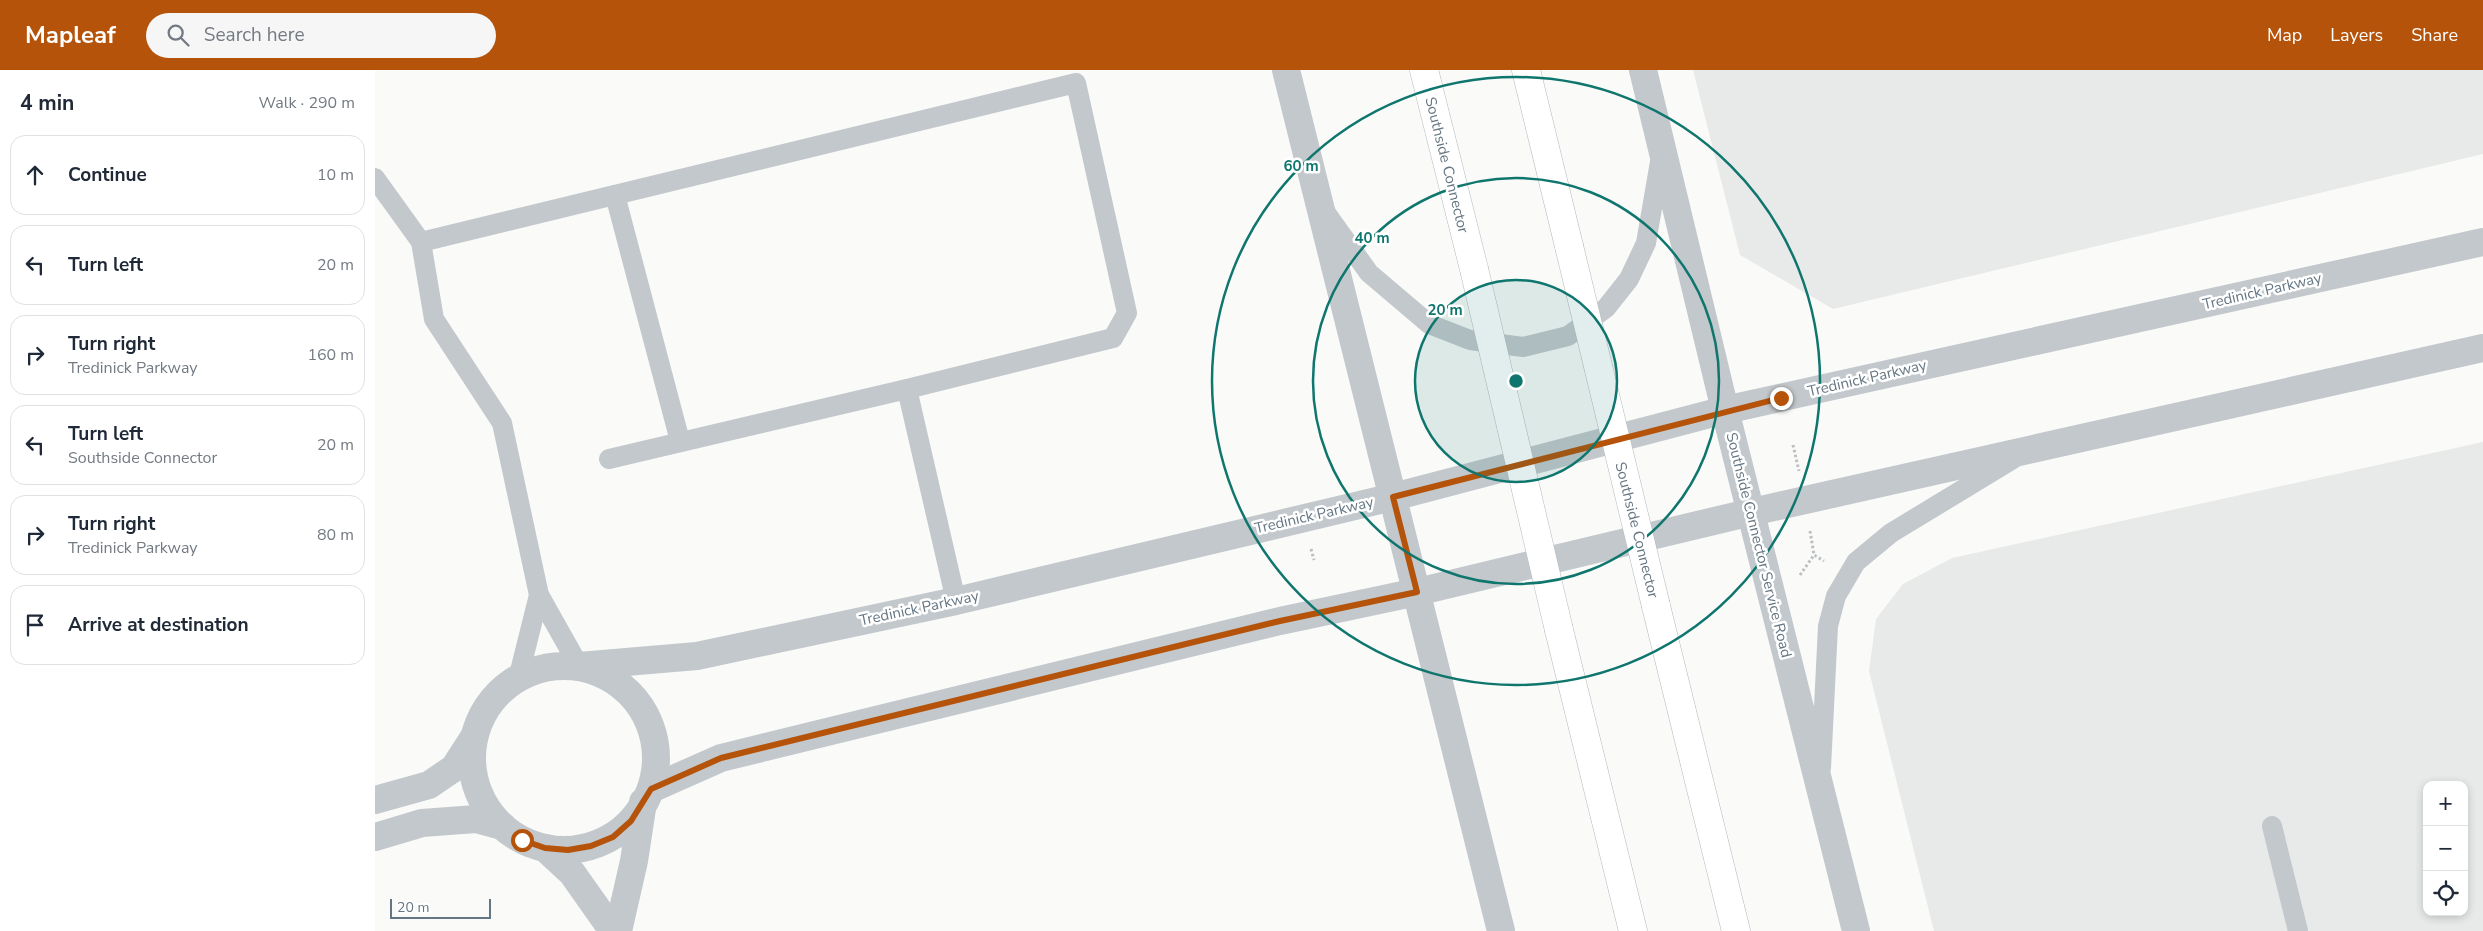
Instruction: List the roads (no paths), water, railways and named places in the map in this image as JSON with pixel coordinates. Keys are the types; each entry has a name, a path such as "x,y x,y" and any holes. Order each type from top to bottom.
{"highway":[{"name":"Southside Connector","path":"1423,70 1633,931"},
{"name":"Southside Connector","path":"1526,70 1736,931"}],"street":[{"path":"1286,70 1501,931"},
{"name":"Southside Connector Service Road","path":"1643,70 1725,410 1856,931"},
{"name":"Tredinick Parkway","path":"475,736 484,713 499,694 518,679 546,669 697,656 956,601 1393,497 1725,410 2483,242"},
{"path":"475,736 472,760 476,785 486,807 502,826 522,840 545,848 568,850 591,846 613,837 631,821 647,796 721,758 1280,621 1417,592 1752,512 2483,348"},
{"path":"579,666 604,674 626,690 644,710 654,736 657,762 647,796 618,931"},
{"path":"375,800 429,785 454,768 475,736"},
{"path":"375,837 423,824 476,819 502,826"},
{"path":"545,848 572,873 613,931"}],"lane":[{"path":"421,242 615,195 1074,77 1127,313 1113,338 907,389 609,458"},
{"path":"1320,205 1369,273 1429,324 1471,340 1523,347 1568,336 1606,308 1629,279 1646,243 1662,149"},
{"path":"375,178 421,242 434,319 502,423 539,595 579,666"},
{"path":"615,195 680,442"},
{"path":"907,389 956,601"},
{"path":"1820,787 1828,626 1836,596 1856,562 1891,533 2027,451"},
{"path":"518,679 539,595"},
{"path":"2272,826 2298,931"}]}
